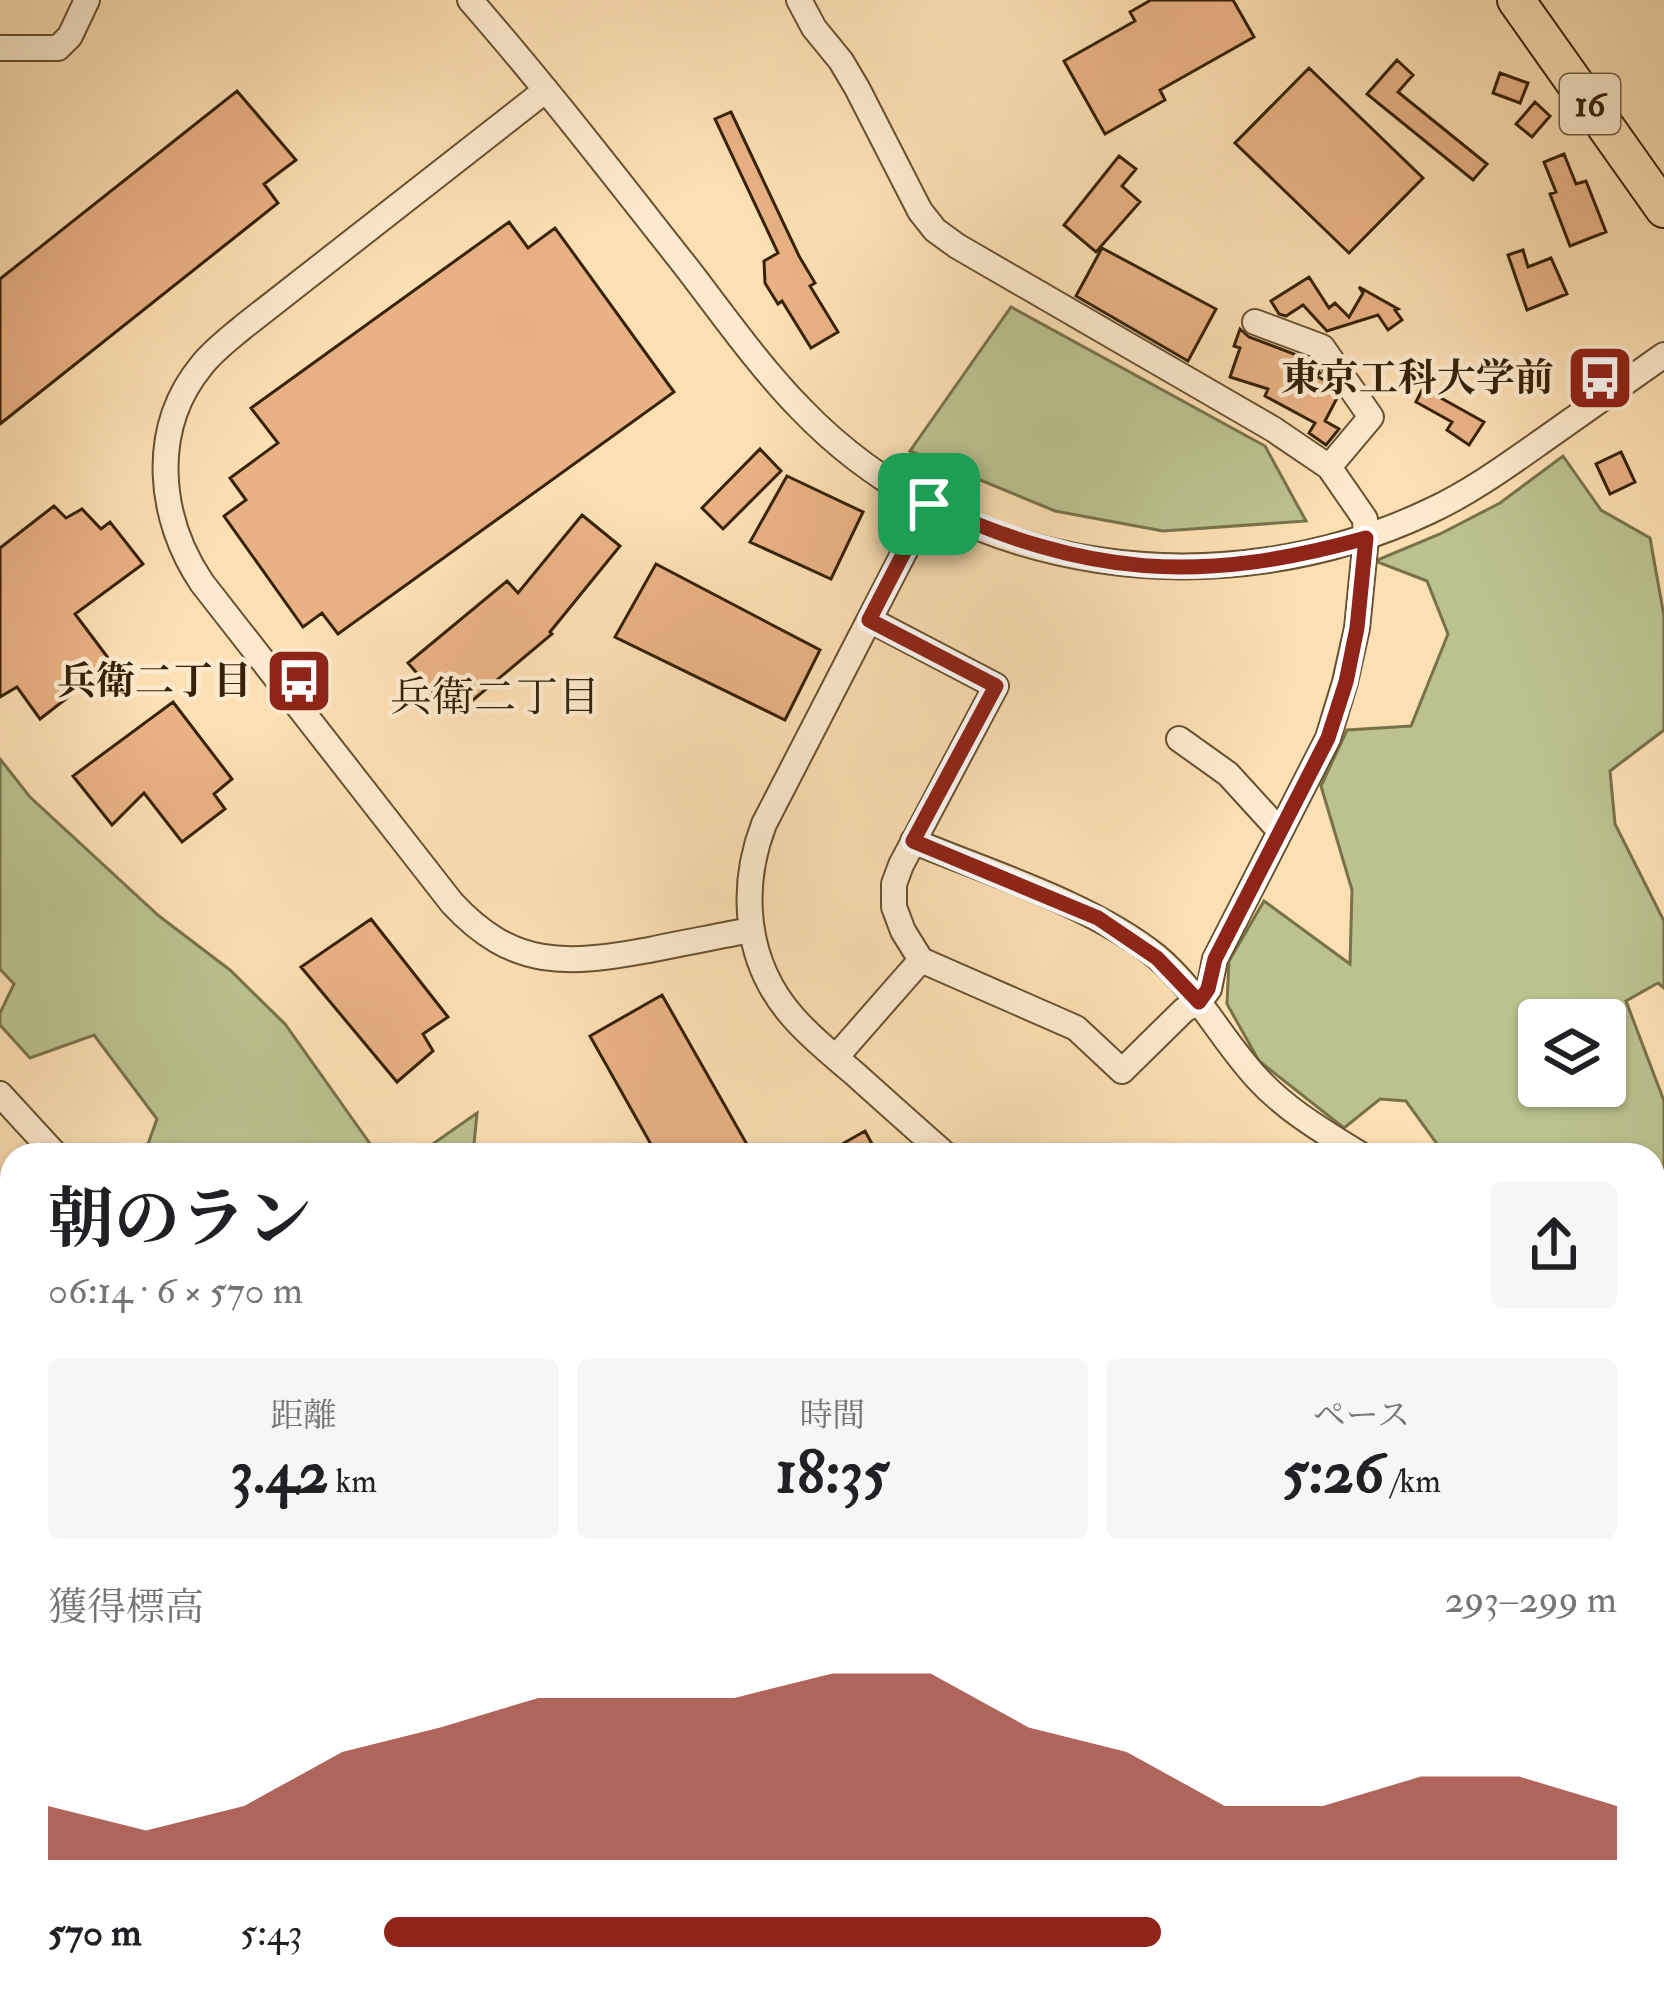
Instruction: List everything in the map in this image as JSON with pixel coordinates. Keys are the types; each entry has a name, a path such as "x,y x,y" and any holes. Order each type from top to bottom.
{"highway":[{"name":"16","path":"1516,0 1664,209"}],"street":[{"path":"0,48 58,48 70,36 87,0"},
{"path":"470,0 802,410 859,459 929,504 1019,542 1128,565 1180,568 1279,560 1366,538 1486,481 1664,356"},
{"path":"799,0 857,88 920,211 935,230 1329,466 1365,519 1357,628 1328,738 1215,959 1208,989 1122,1071 1076,1028 921,959 903,931 894,907 894,884 996,686 869,620"},
{"path":"546,89 203,363 170,423 165,472 171,518 202,583 452,903 488,936 509,947 572,961 750,930"},
{"path":"1256,322 1322,347 1371,417 1329,466"},
{"path":"929,504 764,824 749,888 750,930 781,1003 932,1143"},
{"path":"1179,739 1228,774 1280,831"},
{"path":"913,841 1098,918 1157,958 1199,1002 1257,1078 1285,1104 1342,1143"},
{"path":"836,1058 921,959"},
{"path":"0,1094 45,1143"}],"green space":[{"path":"1011,307 1265,446 1306,521 1163,531 1055,511 910,451"},
{"path":"1563,456 1601,510 1650,538 1664,616 1664,730 1610,771 1615,824 1664,921 1664,988 1658,983 1626,1001 1664,1101 1664,1143 1436,1143 1406,1101 1380,1099 1344,1128 1259,1061 1227,1004 1229,961 1264,901 1350,964 1352,890 1321,786 1347,730 1411,726 1448,634 1427,581 1375,561 1500,503"},
{"path":"0,759 30,797 159,916 230,970 285,1024 369,1143 148,1143 157,1119 94,1035 30,1058 0,1025 0,1013 14,984 0,969"},
{"path":"477,1113 474,1143 434,1143"}],"building":[{"path":"1151,0 1233,0 1254,37 1160,90 1165,100 1105,134 1064,61 1135,21 1130,12"},
{"path":"1397,60 1413,75 1398,92 1487,164 1473,180 1367,94"},
{"path":"1309,68 1423,178 1349,253 1235,143"},
{"path":"1500,73 1528,83 1520,103 1493,93"},
{"path":"237,91 296,160 264,184 278,203 0,424 0,279"},
{"path":"1535,102 1550,116 1532,137 1516,124"},
{"path":"731,112 815,283 810,286 838,332 811,348 765,283 764,261 778,253 715,119"},
{"path":"1564,154 1576,184 1586,181 1606,232 1570,246 1550,194 1556,192 1544,162"},
{"path":"1119,156 1136,169 1122,186 1140,202 1096,252 1064,225"},
{"path":"509,222 528,248 555,228 674,392 338,634 322,613 303,627 224,516 246,500 230,478 278,443 251,408"},
{"path":"1102,248 1216,309 1188,361 1076,296"},
{"path":"1523,250 1528,267 1551,258 1567,294 1527,310 1508,255"},
{"path":"1309,277 1329,308 1335,303 1349,317 1363,293 1359,287 1398,309 1402,320 1388,330 1378,315 1327,331 1303,305 1286,316 1279,314 1271,301"},
{"path":"1240,329 1315,366 1320,373 1316,376 1326,381 1337,398 1325,421 1339,429 1326,445 1309,433 1315,423 1265,396 1268,389 1230,377 1240,348 1234,346"},
{"path":"1423,388 1484,422 1469,445 1447,430 1452,422 1416,402"},
{"path":"760,449 781,471 723,529 702,508"},
{"path":"1621,452 1635,482 1610,494 1596,464"},
{"path":"787,476 863,512 831,579 750,542"},
{"path":"54,506 66,518 82,509 101,529 110,522 143,564 75,614 112,663 40,719 17,687 0,697 0,548"},
{"path":"582,515 620,546 552,634 454,716 408,663 507,581 518,593"},
{"path":"656,564 820,650 785,720 615,637"},
{"path":"173,702 232,779 214,794 225,809 182,842 144,793 112,825 73,776"},
{"path":"371,919 448,1017 423,1034 433,1051 397,1082 301,967"},
{"path":"662,995 746,1143 650,1143 590,1036"},
{"path":"865,1131 872,1143 844,1143"}],"place":[{"name":"東京工科大学前","path":"1600,378"},
{"name":"兵衛二丁目","path":"299,681"}],"district":[{"name":"兵衛二丁目","path":"495,698"}],"route":[{"path":"929,504 984,529 1058,553 1162,568 1240,566 1366,538 1357,628 1328,738 1215,959 1208,989 1199,1002 1157,958 1098,918 913,841 996,686 869,620 929,504"}]}
